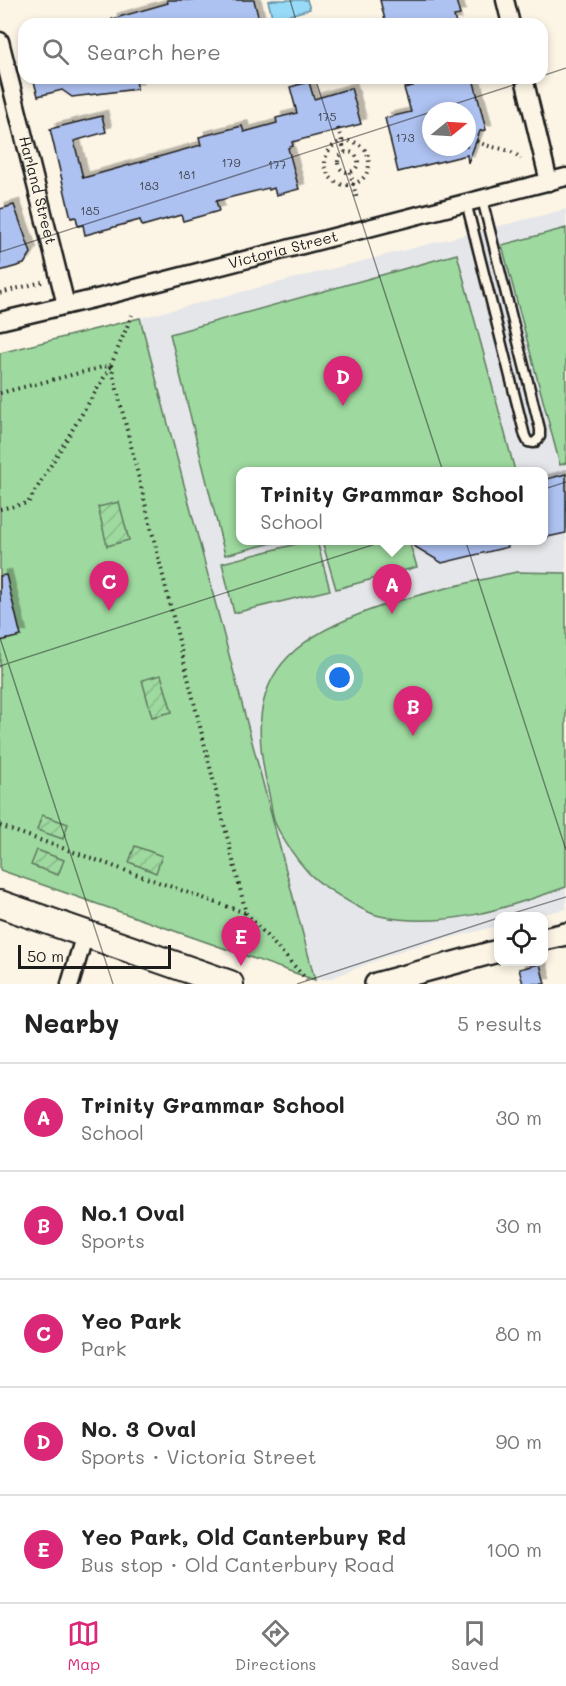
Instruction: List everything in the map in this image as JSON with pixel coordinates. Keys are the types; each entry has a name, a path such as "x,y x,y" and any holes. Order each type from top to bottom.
{"main road":[{"path":"0,904 230,984"}],"street":[{"path":"505,0 510,18"},
{"name":"Harland Street","path":"0,41 66,305"},
{"path":"526,84 558,179"},
{"name":"Victoria Street","path":"0,321 558,179"},
{"path":"70,984 85,934"},
{"path":"548,938 566,934"},
{"path":"376,984 494,952"}],"lane":[{"path":"474,200 540,429 540,437 534,443 528,442 525,436 474,200"}],"path":[{"path":"338,128 345,152"},
{"path":"342,141 357,142 368,153 370,160 367,175 353,184 334,180 326,169 326,155 330,148 342,141"},
{"path":"477,141 488,147 511,151 521,159"},
{"path":"345,152 354,154 357,160 357,167 350,172 343,171 338,166 339,156 345,152"},
{"path":"350,172 357,199"},
{"path":"0,293 45,282"},
{"path":"0,509 28,503 111,365 132,315"},
{"path":"0,393 111,365"},
{"path":"111,365 246,913"},
{"path":"0,826 246,913 307,980"}],"shaded area":[{"path":"566,209 566,909 548,913 494,912 494,927 406,949 329,979 315,980 140,318"}],"green space":[{"path":"566,228 566,463 560,465 502,245"},
{"path":"457,254 514,467 236,467 236,545 264,545 225,555 170,334"},
{"path":"140,318 315,980 0,870 0,353"},
{"path":"119,502 129,540 107,546 98,507"},
{"path":"292,545 318,545 330,590 234,613 222,563"},
{"path":"323,545 410,545 417,567 336,589"},
{"path":"516,572 566,573 566,887 498,909 451,919 404,920 372,913 341,897 313,877 294,855 276,825 260,740 260,722 268,688 276,672 288,657 309,640 334,625 395,602"},
{"path":"161,675 172,712 152,717 142,680"},
{"path":"42,815 68,824 63,839 37,830"},
{"path":"135,846 162,856 156,873 129,862"},
{"path":"37,850 64,860 58,875 31,865"}],"water":[{"path":"307,0 310,9 272,18 268,1"}],"building":[{"path":"167,0 254,0 258,18 116,18 168,3"},
{"path":"380,0 456,0 460,15 454,16 454,18 384,18"},
{"path":"35,84 137,84 137,89 72,97 62,90 38,96"},
{"path":"310,84 314,99 351,88 361,124 292,142 293,146 288,148 299,189 276,195 274,188 269,190 268,188 216,201 219,211 183,221 181,215 142,226 140,220 85,235 83,225 78,226 76,217 71,218 50,129 102,116 106,132 74,141 83,178 201,145 199,137 242,126 244,132 277,123 276,118 297,113 290,87"},
{"path":"412,84 474,84 486,130 480,131 476,142 476,102 422,102 422,156 463,156 398,172 385,118 411,112 404,88 413,86"},
{"path":"14,205 31,253 24,264 0,271 0,209"},
{"path":"566,474 566,533 548,537 548,479"},
{"path":"412,545 508,545 508,547 442,563"},
{"path":"6,575 21,636 0,641 0,576"},
{"path":"540,966 545,984 523,984 519,969"}],"place":[{"name":"No. 3 Oval","path":"343,406"},
{"name":"Yeo Park","path":"109,611"},
{"name":"Trinity Grammar School","path":"392,614"},
{"name":"No.1 Oval","path":"413,736"},
{"name":"Yeo Park, Old Canterbury Rd","path":"241,966"}]}
